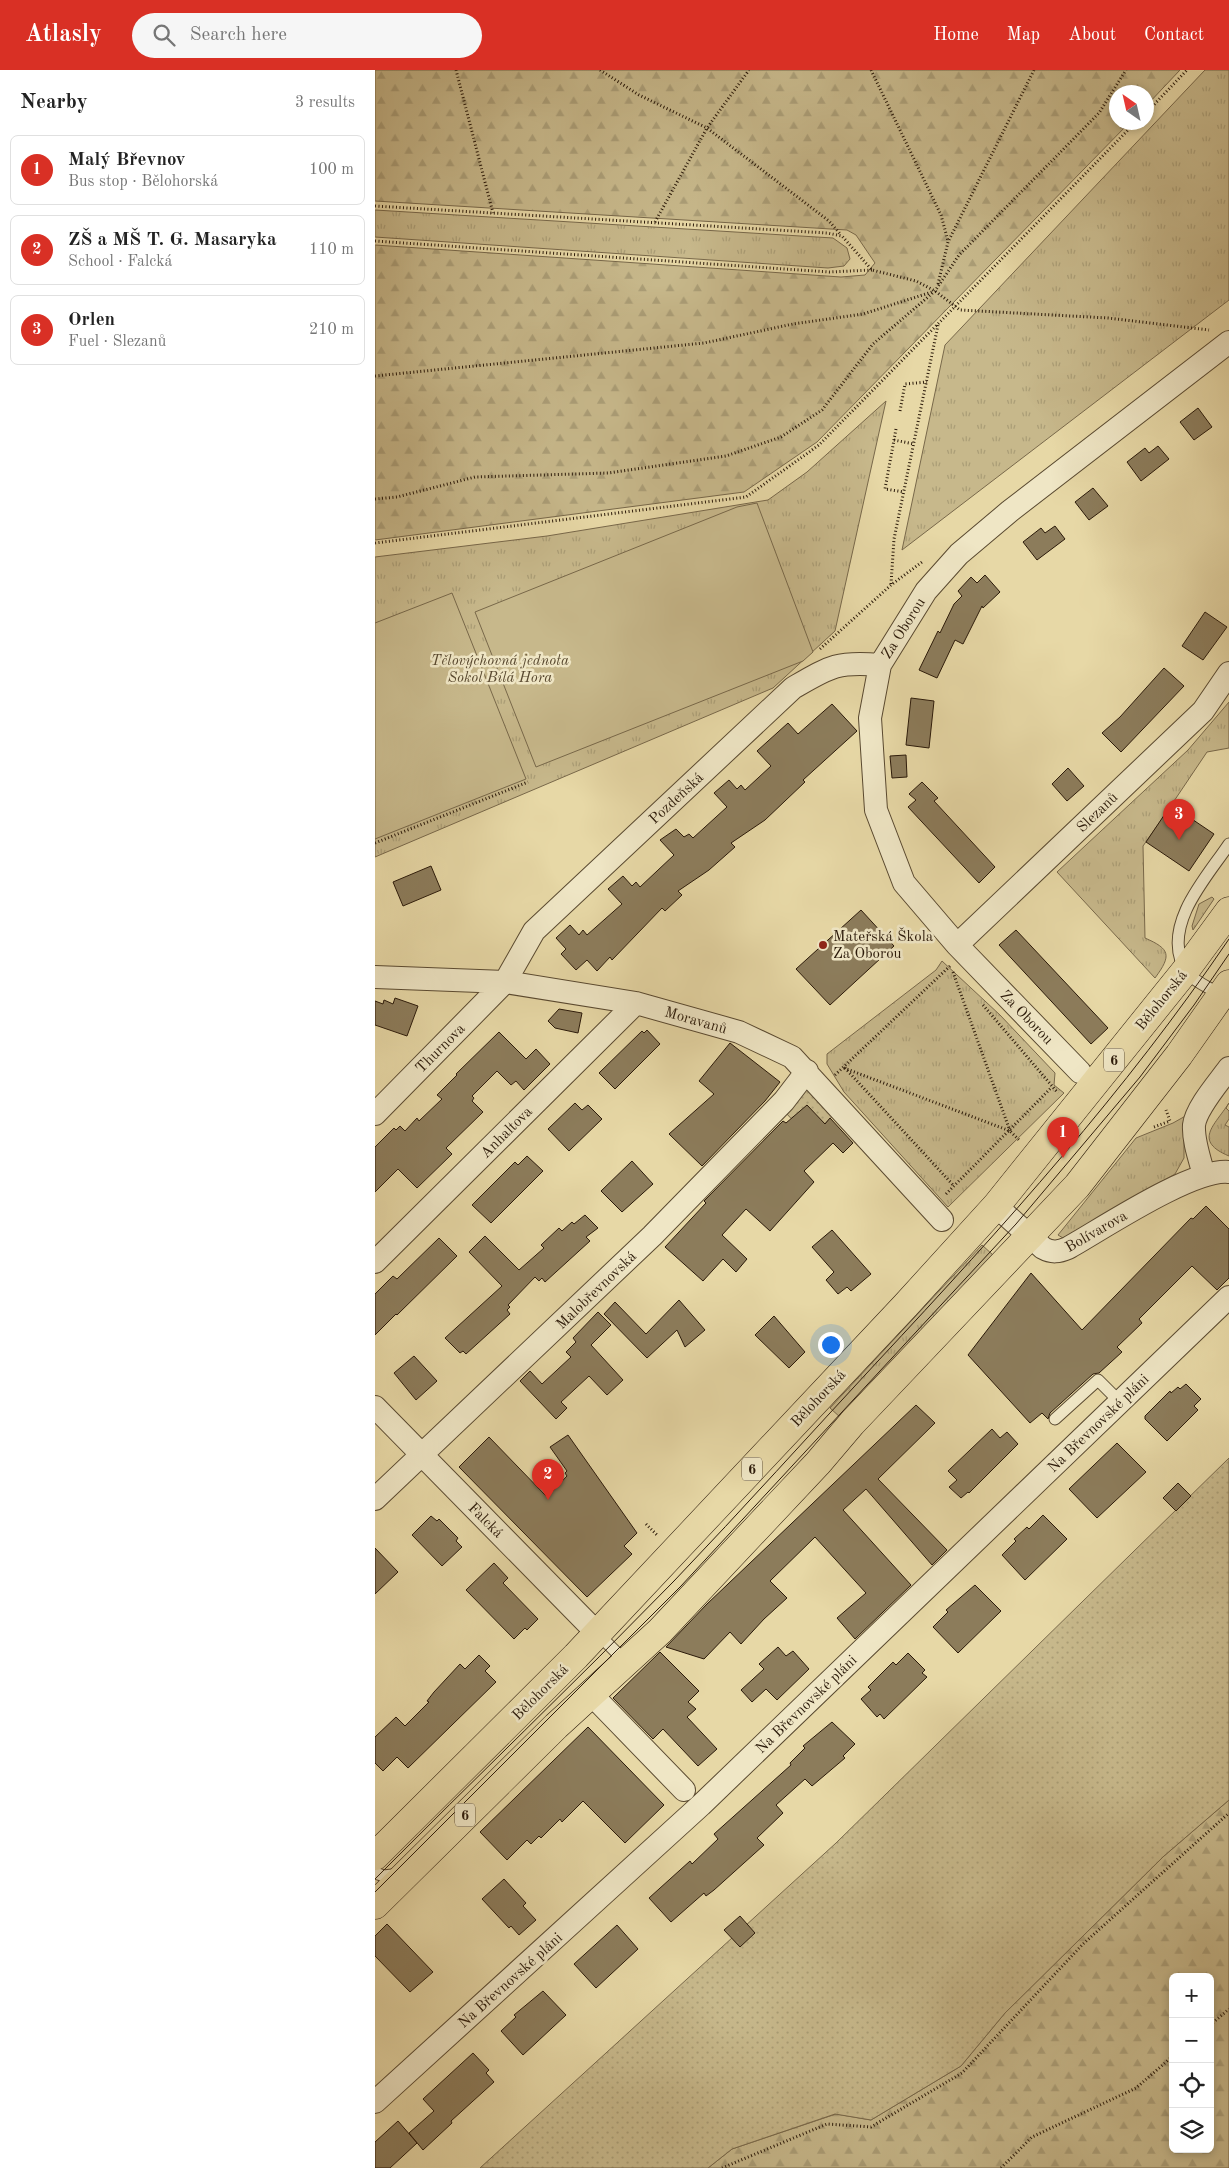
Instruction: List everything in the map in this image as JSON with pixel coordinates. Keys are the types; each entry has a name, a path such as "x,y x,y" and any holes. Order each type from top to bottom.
{"main road":[{"name":"Bělohorská","path":"375,1856 597,1632 906,1305 996,1206 1185,971 1229,911"},
{"name":"6","path":"375,1905 556,1726 627,1663 687,1603 1083,1178 1179,1055 1225,990"}],"street":[{"name":"Za Oborou","path":"1080,1072 951,957 905,883 876,810 870,718 880,665 926,591 959,554 1220,336"},
{"name":"Pozdeňská","path":"505,982 534,931 793,688 827,668 853,663 880,665"},
{"name":"Slezanů","path":"951,957 1203,712 1229,673"},
{"name":"Moravanů","path":"375,977 505,982 636,1003 739,1032 792,1057 942,1220"},
{"name":"Thurnova","path":"375,1114 505,982"},
{"name":"Anhaltova","path":"375,1262 636,1003"},
{"path":"1204,1175 1197,1151 1194,1125 1198,1113 1229,1068"},
{"name":"Malobřevnovská","path":"375,1499 652,1236 784,1101 814,1079"},
{"name":"Bolívarova","path":"996,1206 1047,1250 1061,1251 1136,1208 1204,1175 1214,1172 1229,1172"},
{"name":"Na Břevnovské pláni","path":"375,2102 701,1805 1229,1296"},
{"name":"Falcká","path":"375,1407 597,1632"},
{"path":"591,1694 684,1790"}],"lane":[{"path":"1225,990 1185,971 1178,947 1179,934 1186,911 1229,844"},
{"path":"1055,1419 1098,1380 1120,1402"},
{"path":"597,1632 627,1663"},
{"path":"375,1873 384,1876 394,1876 413,1867"}],"path":[{"path":"455,70 493,213"},
{"path":"600,70 639,95 707,128 829,221 872,270"},
{"path":"655,222 707,128 749,70"},
{"path":"871,70 941,215 948,242"},
{"path":"935,291 948,242 1034,70"},
{"path":"375,499 397,498 475,476 608,473 726,456 781,437 822,410 873,344 935,291 959,255 1099,113 1126,70"},
{"path":"1154,105 1187,70"},
{"path":"375,543 746,497 819,445 1129,130"},
{"path":"375,206 827,233 842,236"},
{"path":"375,241 829,272 872,270 905,278 935,291 959,310 1108,318 1220,336"},
{"path":"375,376 704,343 793,324 863,314 935,291"},
{"path":"891,585 895,538 939,324"},
{"path":"900,411 905,384 927,382"},
{"path":"897,429 885,489 904,492"},
{"path":"894,440 914,444"},
{"path":"817,651 905,574"},
{"path":"375,843 528,782"},
{"path":"951,957 963,980"},
{"path":"814,1079 844,1068 951,957"},
{"path":"951,957 1010,1131"},
{"path":"982,1004 1051,1088 1061,1096"},
{"path":"844,1068 1010,1131 1018,1139"},
{"path":"844,1068 954,1186"},
{"path":"944,1196 1051,1088"},
{"path":"646,1524 663,1540"},
{"path":"722,2168 827,2124 871,2127 962,2073 1083,1944 1229,1813"},
{"path":"1214,2022 1229,2009"},
{"path":"1001,2168 1032,2137 1136,2088 1169,2059"}],"green space":[{"path":"375,70 1180,70 1154,98 1154,85 1109,85 1109,130 1122,130 817,442 744,492 375,540 375,245 841,277 865,275 875,263 856,235 847,230 375,201"},
{"path":"1205,70 1229,70 1229,300 902,550 945,345 1148,130 1154,130 1154,124"},
{"path":"375,210 833,238 847,248 850,259 844,266 828,268 375,237"},
{"name":"Tělovýchovná jednota Sokol Bílá Hora","path":"886,401 835,631 773,688 375,857 375,557 547,536 768,500 807,472"},
{"path":"757,503 813,652 803,661 536,767 475,612 737,507"},
{"path":"452,593 526,779 375,839 375,623"},
{"path":"1229,702 1229,748 1207,752 1168,810 1165,811 1167,812 1143,846 1145,938 1164,949 1166,954 1164,964 1155,978 1057,872 1188,750"},
{"path":"1212,897 1214,899 1193,930 1192,926 1199,904"},
{"path":"942,961 1000,1015 1055,1073 1054,1085 1064,1093 948,1207 844,1092 827,1064 827,1054 936,970"},
{"path":"807,1088 837,1112 810,1138 782,1109"},
{"path":"1229,1103 1226,1108 1229,1111 1229,1119 1225,1125 1229,1127 1229,1156 1212,1145 1209,1139 1213,1126"},
{"path":"1189,1114 1184,1135 1184,1158 1175,1174 1063,1238 1058,1235 1136,1138 1173,1123"},
{"path":"982,1245 993,1255 841,1418 830,1408"},
{"path":"1229,1458 1229,1800 1164,1856 1005,2013 961,2066 871,2120 835,2114 732,2149 708,2168 480,2168 836,1843"},
{"path":"1229,1800 1229,2168 708,2168 732,2149 836,2114 871,2120 961,2066 1005,2013 1164,1856"}],"building":[{"path":"1198,408 1212,427 1194,440 1180,422"},
{"path":"1158,446 1169,459 1141,481 1127,462 1145,448 1149,453"},
{"path":"1093,488 1108,506 1089,520 1075,502"},
{"path":"1055,526 1065,539 1037,560 1023,542 1041,528 1045,533"},
{"path":"985,575 1000,592 983,608 982,606 963,644 955,640 937,678 919,670 938,631 940,633 954,604 962,596 958,591 971,577 977,583"},
{"path":"1205,612 1227,627 1203,660 1182,646"},
{"path":"1164,668 1184,686 1121,752 1102,733 1120,717"},
{"path":"911,698 934,701 929,748 906,745"},
{"path":"832,704 857,731 803,780 805,782 765,820 731,843 735,847 709,870 678,891 682,895 665,911 662,908 612,960 610,957 597,971 587,960 576,970 561,954 566,949 556,938 570,925 579,935 583,930 587,935 622,904 608,889 623,876 632,886 636,882 640,887 674,855 660,840 676,829 684,837 689,834 693,838 727,807 714,793 729,780 737,789 741,785 745,790 771,766 757,751 788,723 798,734"},
{"path":"906,755 907,777 892,778 890,756"},
{"path":"1068,768 1084,786 1067,801 1052,784"},
{"path":"922,782 938,798 934,801 995,867 979,883 908,807 916,800 909,794"},
{"path":"1171,805 1214,834 1189,871 1146,842"},
{"path":"431,866 441,890 403,906 393,882"},
{"path":"861,910 894,946 830,1005 796,969"},
{"path":"1016,930 1108,1028 1091,1044 999,945"},
{"path":"395,998 418,1006 407,1036 375,1025 375,1001 383,1004 384,1000 393,1004"},
{"path":"559,1009 582,1013 578,1033 555,1028 548,1021"},
{"path":"647,1030 660,1044 615,1089 599,1073 642,1031 644,1033"},
{"path":"499,1032 526,1059 536,1049 550,1064 524,1090 516,1081 511,1085 497,1071 472,1096 474,1098 472,1101 483,1112 446,1148 452,1154 417,1188 398,1169 375,1192 375,1147 394,1128 396,1130 400,1126 405,1131 417,1118 419,1121 442,1099 437,1095"},
{"path":"730,1043 780,1082 765,1101 702,1166 669,1134 714,1094 699,1081"},
{"path":"575,1103 582,1110 588,1105 602,1119 569,1151 548,1129"},
{"path":"807,1105 825,1124 830,1118 853,1143 843,1153 833,1143 804,1171 814,1182 770,1231 746,1209 722,1235 747,1259 736,1272 723,1259 703,1281 665,1247 706,1203 704,1201 783,1121 786,1123"},
{"path":"527,1156 543,1171 491,1223 472,1205 515,1162 518,1165"},
{"path":"632,1161 653,1184 622,1212 601,1191"},
{"path":"1206,1206 1229,1229 1229,1278 1217,1290 1192,1266 1139,1319 1142,1323 1117,1347 1122,1352 1099,1373 1093,1374 1050,1413 1048,1419 1042,1413 1030,1423 968,1355 1031,1273 1082,1330 1191,1218 1193,1219"},
{"path":"585,1215 598,1228 586,1237 590,1241 545,1282 542,1278 539,1281 535,1277 508,1305 510,1307 507,1310 510,1314 466,1354 463,1351 460,1353 445,1338 502,1286 469,1252 485,1236 519,1270 544,1248 541,1245 559,1228 562,1231 572,1222 574,1224"},
{"path":"832,1230 871,1274 851,1291 847,1287 838,1294 826,1280 834,1272 812,1247"},
{"path":"439,1238 457,1256 375,1335 375,1294 393,1276 397,1279"},
{"path":"679,1300 705,1330 685,1347 677,1330 647,1358 604,1314 615,1302 646,1334"},
{"path":"598,1312 611,1325 591,1345 623,1380 607,1395 589,1376 561,1402 567,1408 556,1419 520,1381 530,1371 542,1384 571,1357 566,1352 576,1342 573,1338"},
{"path":"774,1316 805,1352 789,1368 755,1335"},
{"path":"414,1356 437,1381 416,1400 394,1373"},
{"path":"1186,1384 1201,1399 1194,1406 1198,1410 1167,1441 1145,1419 1145,1416 1170,1391 1171,1393 1178,1387 1180,1389"},
{"path":"916,1405 935,1423 878,1479 947,1550 932,1565 866,1489 843,1510 911,1585 855,1639 837,1618 866,1593 815,1537 770,1581 787,1598 741,1644 730,1632 704,1659 666,1647 707,1604"},
{"path":"992,1429 1000,1438 1007,1432 1018,1444 969,1493 961,1498 949,1487 957,1480 948,1471"},
{"path":"568,1435 637,1533 624,1546 632,1554 587,1597 459,1467 489,1437 547,1497 567,1476 565,1473 567,1471 550,1447"},
{"path":"1117,1443 1146,1472 1097,1518 1069,1489"},
{"path":"1178,1483 1191,1496 1176,1511 1163,1498"},
{"path":"1043,1515 1067,1539 1025,1580 1002,1555 1016,1541 1014,1539 1027,1527 1029,1529"},
{"path":"431,1516 437,1521 439,1519 458,1538 456,1541 462,1547 442,1566 412,1535"},
{"path":"375,1548 398,1572 375,1594"},
{"path":"494,1563 508,1578 503,1583 538,1619 514,1639 466,1590"},
{"path":"975,1585 1001,1611 958,1653 933,1627 948,1612 946,1610"},
{"path":"778,1647 786,1656 793,1651 809,1669 777,1700 766,1689 752,1702 741,1690 764,1669 759,1664"},
{"path":"660,1652 699,1691 688,1702 696,1709 687,1717 717,1749 698,1766 663,1729 653,1739 613,1698"},
{"path":"908,1653 925,1670 922,1673 927,1677 884,1719 880,1714 877,1717 861,1699 871,1690 868,1687 893,1662 896,1665"},
{"path":"479,1655 490,1666 485,1671 496,1682 408,1768 397,1757 383,1771 375,1763 375,1737 396,1717 405,1726 429,1702 427,1701 434,1692 460,1664 465,1669"},
{"path":"832,1722 855,1744 843,1756 845,1758 812,1786 805,1779 776,1805 783,1813 757,1838 764,1845 714,1890 706,1896 704,1893 671,1922 649,1898 690,1861 692,1864 718,1839 714,1834 791,1765 790,1763 805,1748 803,1746"},
{"path":"588,1727 664,1805 625,1843 583,1801 562,1822 560,1819 541,1838 539,1836 531,1844 527,1840 507,1860 480,1832"},
{"path":"504,1879 526,1903 523,1906 536,1920 519,1935 511,1926 509,1928 482,1899"},
{"path":"740,1916 755,1933 740,1947 724,1930"},
{"path":"387,1924 433,1972 410,1992 375,1956 375,1936"},
{"path":"617,1925 638,1949 596,1988 574,1964"},
{"path":"543,1991 566,2015 523,2055 501,2031 516,2017 514,2015"},
{"path":"473,2053 489,2070 486,2073 494,2082 451,2121 452,2123 423,2150 409,2133 434,2111 423,2099"},
{"path":"398,2121 417,2143 390,2168 375,2168 375,2142"}],"tram line":[{"path":"375,1879 674,1581 971,1260 1062,1157 1105,1104 1189,996 1229,939"},
{"path":"375,1892 681,1586 1016,1224 1140,1077 1194,1005 1229,954"}],"place":[{"name":"Orlen","path":"1179,840"},
{"name":"Mateřská Škola Za Oborou","path":"823,945"},
{"name":"Malý Břevnov","path":"1063,1158"},
{"name":"ZŠ a MŠ T. G. Masaryka","path":"548,1500"}]}
